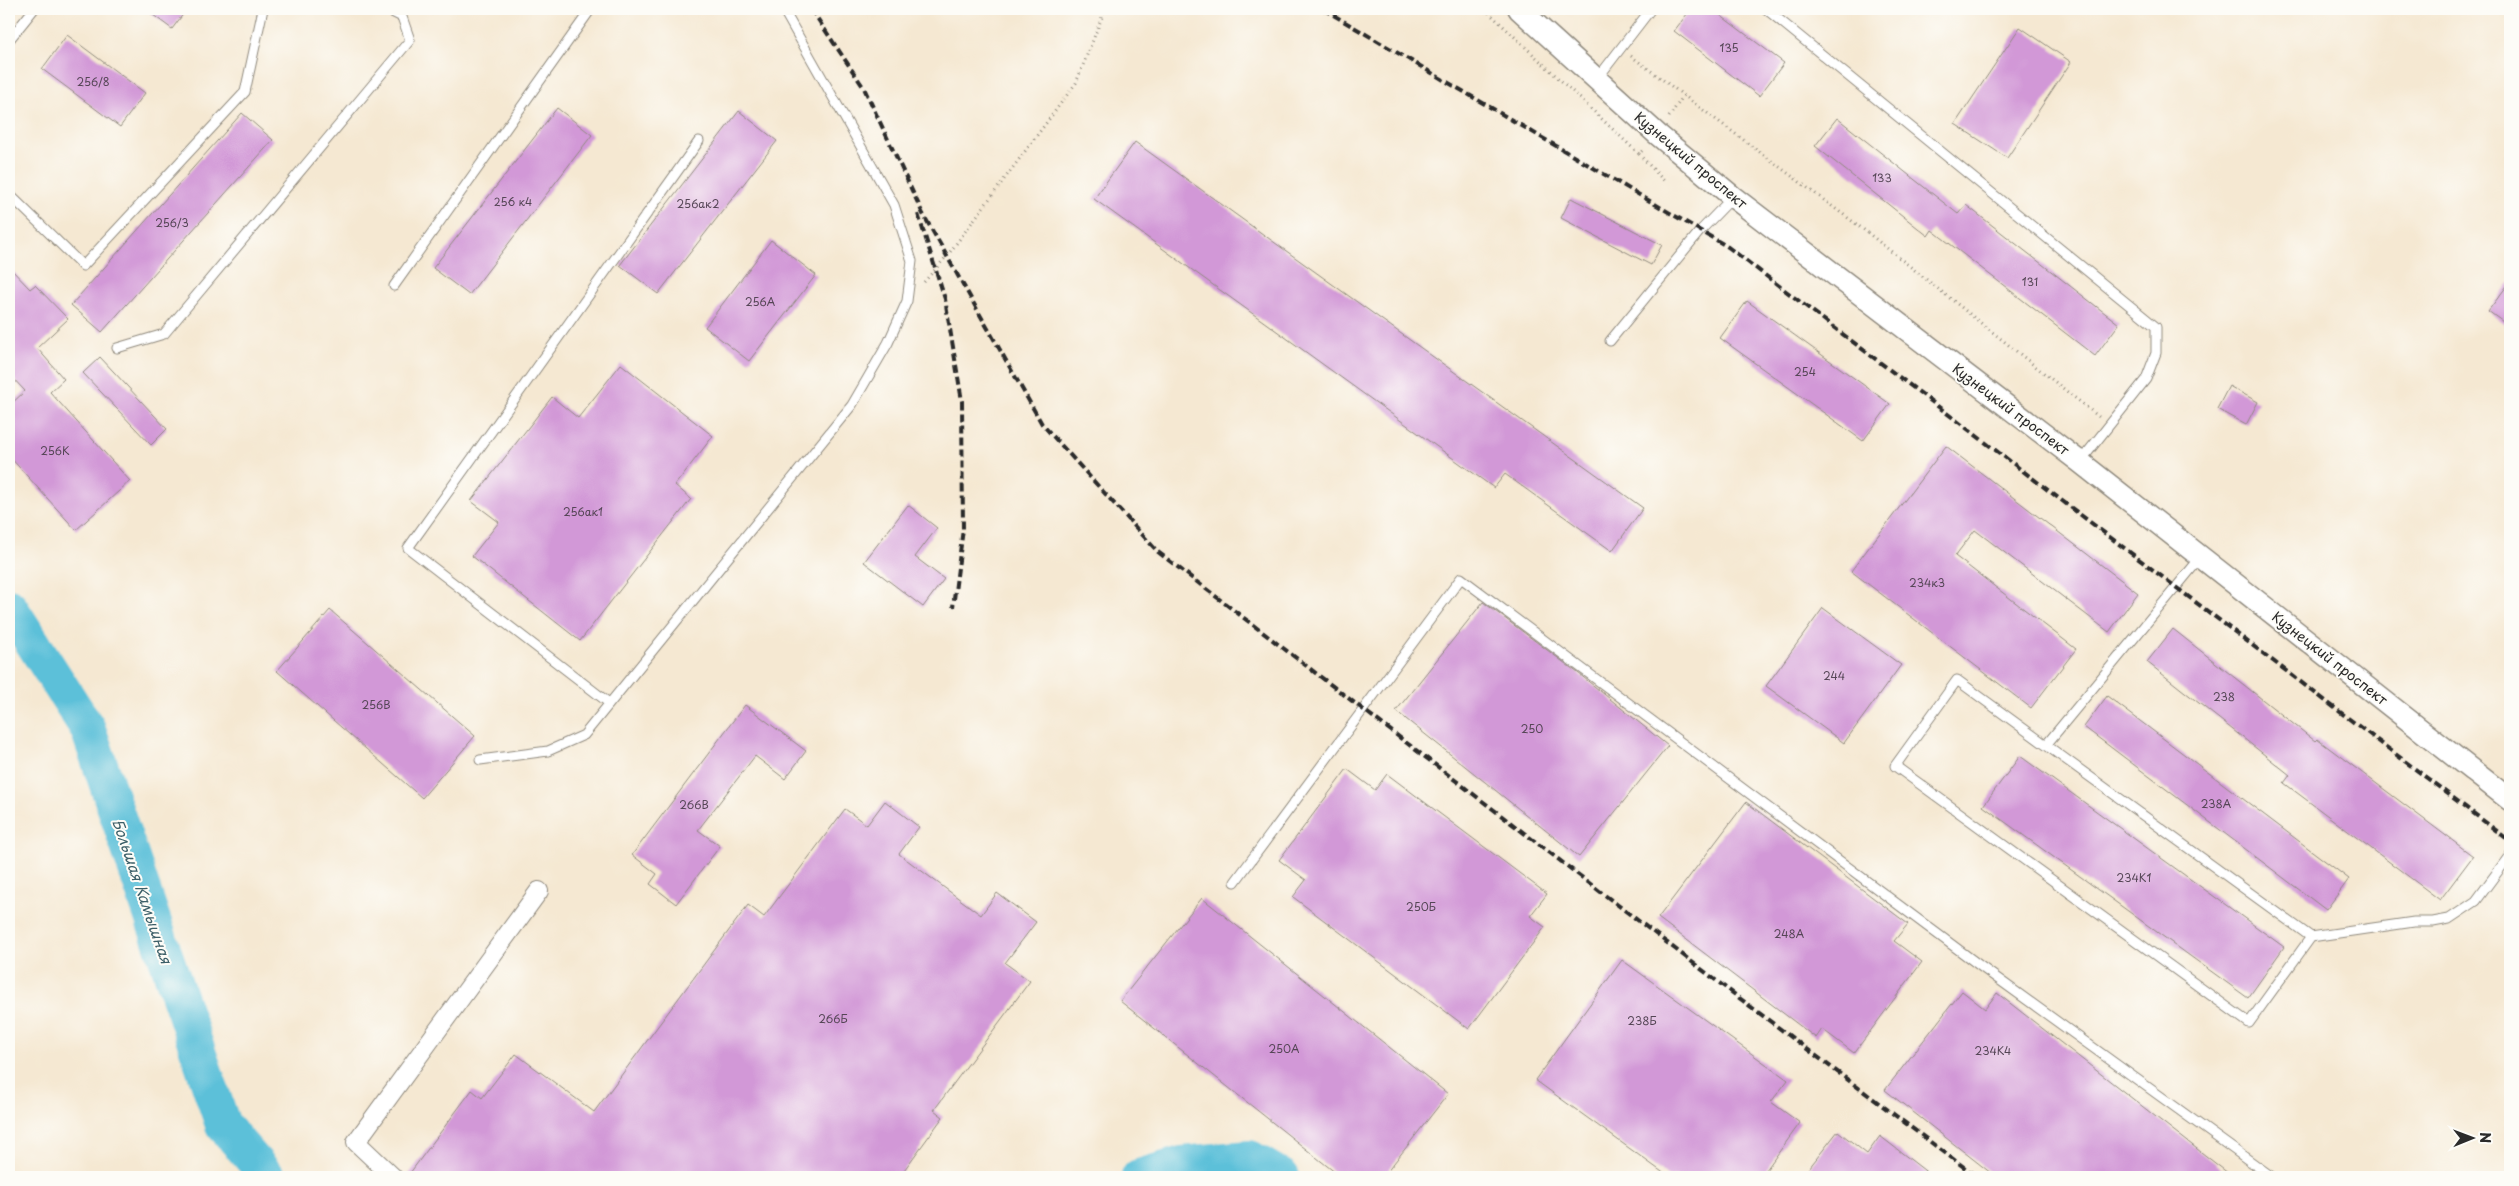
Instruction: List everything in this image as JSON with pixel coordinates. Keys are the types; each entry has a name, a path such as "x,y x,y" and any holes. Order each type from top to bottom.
{"street":[{"name":"Кузнецкий проспект","path":"1519,9 1657,134 1733,196 2080,462 2510,800"},
{"path":"393,1177 356,1142 539,891"}],"lane":[{"path":"9,40 34,9"},
{"path":"9,194 83,266 246,92 263,9"},
{"path":"117,348 164,334 410,40 402,16 386,9"},
{"path":"394,286 591,9"},
{"path":"480,760 548,751 584,735 852,405 888,343 907,301 912,261 894,205 783,9"},
{"path":"1597,79 1651,9"},
{"path":"1766,9 2156,327 2156,353 2146,379 2080,462"},
{"path":"609,703 408,548 699,140"},
{"path":"1610,341 1700,231 1733,196"},
{"path":"2046,745 2202,557"},
{"path":"1235,882 1461,578 1975,962 2272,1177"},
{"path":"2311,937 2249,1024 1895,766 1957,680 2311,937 2414,922 2433,922 2449,919 2476,901 2510,854"}],"path":[{"path":"907,301 947,256 1076,83 1104,12 1108,9"},
{"path":"1621,48 1868,233 2109,426"},
{"path":"1639,154 1666,183"}],"building":[{"path":"145,9 187,9 172,29"},
{"path":"1691,9 1712,9 1784,63 1759,96 1674,31"},
{"path":"2020,27 2071,62 2007,158 1955,124"},
{"path":"67,35 145,93 120,127 42,69"},
{"path":"557,108 592,135 469,295 433,268"},
{"path":"739,111 777,141 658,294 620,265"},
{"path":"242,113 273,140 102,332 71,305"},
{"path":"1837,118 1958,214 1966,205 2119,324 2095,356 1932,230 1928,236 1815,146"},
{"path":"1135,142 1643,508 1612,551 1505,474 1494,488 1094,199"},
{"path":"1571,198 1662,245 1651,265 1561,218"},
{"path":"771,240 816,275 749,361 705,327"},
{"path":"9,267 30,289 35,285 68,319 37,348 64,379 50,392 130,481 76,530 9,456 9,406 25,391 9,374"},
{"path":"2510,282 2510,327 2488,311"},
{"path":"1747,301 1890,404 1863,441 1720,338"},
{"path":"100,357 167,429 151,445 83,373"},
{"path":"621,364 713,436 675,485 691,499 580,641 472,556 499,522 471,501 552,397 578,418"},
{"path":"2229,386 2258,402 2246,425 2217,409"},
{"path":"1946,446 2138,593 2109,632 1975,530 1955,556 2076,649 2031,708 1851,571"},
{"path":"908,505 937,528 915,557 944,579 923,607 864,562"},
{"path":"1483,602 1578,673 1668,746 1579,857 1396,711"},
{"path":"1823,608 1901,665 1844,743 1766,686"},
{"path":"330,610 475,736 422,798 277,671"},
{"path":"2173,629 2315,741 2317,739 2473,856 2440,900 2284,783 2290,775 2147,662"},
{"path":"2107,696 2349,879 2326,910 2084,727"},
{"path":"745,705 806,751 785,779 755,756 698,830 720,846 676,904 650,884 657,874 632,855"},
{"path":"2020,756 2284,947 2248,998 1983,806"},
{"path":"1347,769 1375,790 1387,774 1547,894 1530,916 1545,927 1469,1029 1293,897 1306,880 1279,860"},
{"path":"885,801 919,827 899,854 981,915 997,893 1036,922 1005,963 1030,981 934,1110 943,1117 899,1177 407,1177 472,1090 482,1098 516,1054 594,1112 748,905 764,917 845,809 867,825"},
{"path":"1746,802 1908,924 1894,941 1922,962 1854,1053 1822,1029 1816,1038 1658,918"},
{"path":"1202,898 1448,1094 1383,1177 1341,1177 1120,1001"},
{"path":"1622,960 1788,1080 1771,1102 1800,1123 1761,1177 1669,1177 1535,1080"},
{"path":"1962,991 1985,1009 1997,993 2233,1177 1996,1177 1885,1090"},
{"path":"1838,1131 1867,1154 1880,1136 1933,1177 1802,1177"}],"waterway":[{"name":"Большая Камышная","path":"9,606 88,729 223,1125 268,1177"},
{"name":"Большая Камышная","path":"1139,1177 1182,1164 1250,1158 1282,1177"}],"railway":[{"path":"811,9 864,88 923,214 1042,424 1158,552 1722,985 1977,1177"},
{"path":"1323,9 1728,247 2510,841"},
{"path":"918,214 945,299 962,401 963,529 953,607"}]}
